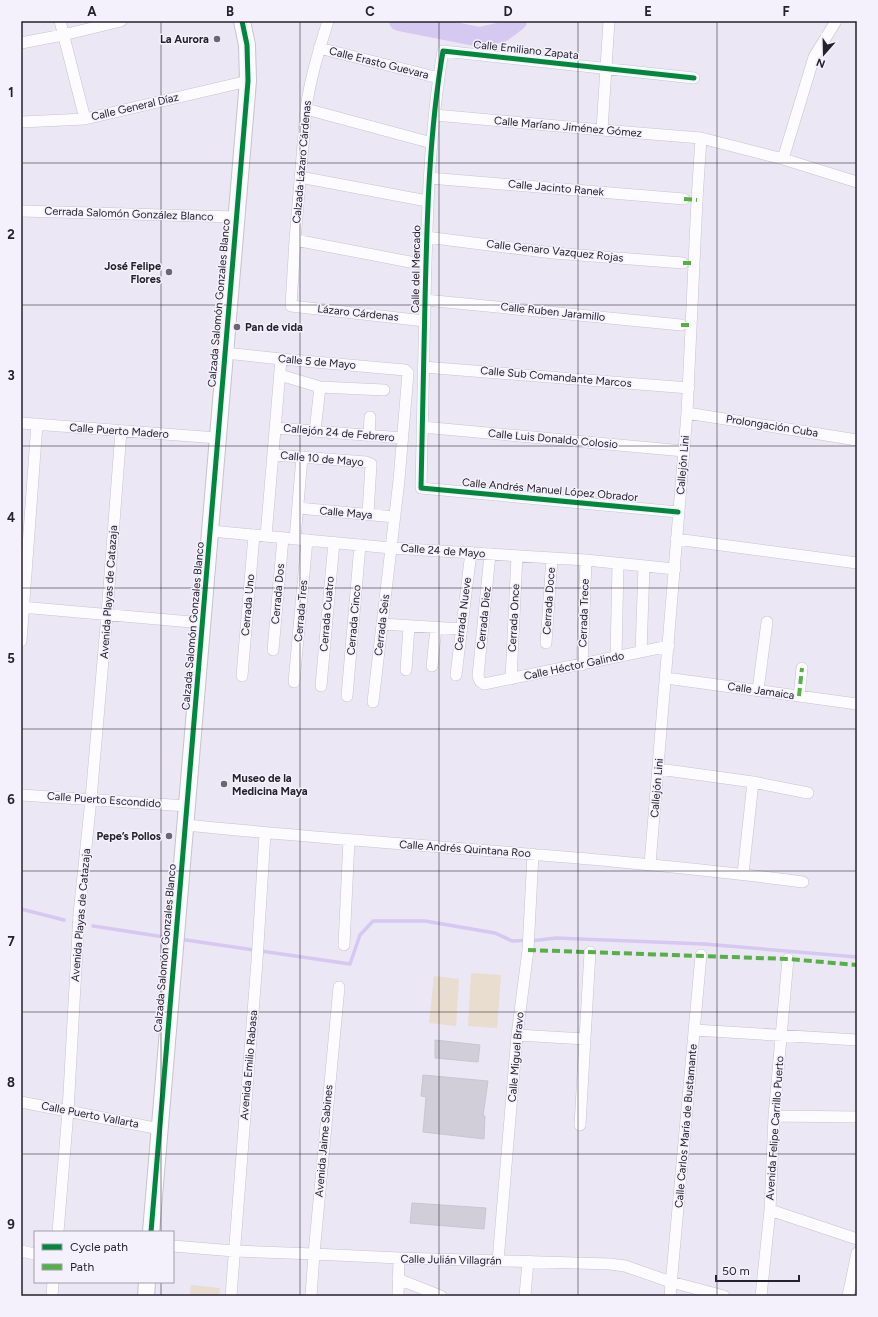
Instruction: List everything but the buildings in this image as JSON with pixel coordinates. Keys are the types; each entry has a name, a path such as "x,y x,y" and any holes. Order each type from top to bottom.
{"street":[{"path":"60,21 85,119"},
{"path":"21,43 64,35 121,21"},
{"name":"Calzada Salomón Gonzales Blanco","path":"151,1231 248,81 248,45 242,21"},
{"name":"Calzada Lázaro Cárdenas","path":"291,306 306,109 309,88 319,48 328,21"},
{"path":"602,130 609,21"},
{"path":"783,159 814,57 836,21"},
{"name":"Calle Erasto Guevara","path":"319,48 439,78"},
{"name":"Calle Emiliano Zapata","path":"443,51 694,78"},
{"name":"Calle del Mercado","path":"421,488 427,201 443,51"},
{"name":"Calle General Díaz","path":"21,122 85,119 248,81"},
{"path":"306,109 432,143"},
{"name":"Calle Maríano Jiménez Gómez","path":"435,115 701,138 783,159 857,182"},
{"name":"Callejón Lini","path":"650,864 659,769 675,569 678,512 689,388 701,138"},
{"path":"300,177 427,201"},
{"name":"Calle Jacinto Ranek","path":"429,178 684,199"},
{"name":"Cerrada Salomón González Blanco","path":"21,211 236,217"},
{"name":"Calle Genaro Vazquez Rojas","path":"426,237 553,253 684,263"},
{"path":"295,240 426,265"},
{"name":"Calle Ruben Jaramillo","path":"425,300 682,325"},
{"name":"Lázaro Cárdenas","path":"291,306 424,320"},
{"name":"Calle 5 de Mayo","path":"225,353 405,370 408,373 403,438"},
{"path":"266,536 281,359"},
{"name":"Calle Sub Comandante Marcos","path":"423,366 689,388"},
{"path":"280,376 320,387 384,390"},
{"path":"315,431 320,387"},
{"name":"Prolongación Cuba","path":"687,413 857,440"},
{"path":"369,436 370,417"},
{"name":"Calle Puerto Madero","path":"21,423 217,438"},
{"path":"21,641 22,607 37,424"},
{"name":"Calle Luis Donaldo Colosio","path":"422,427 684,451"},
{"name":"Callejón 24 de Febrero","path":"275,428 403,438"},
{"name":"Avenida Playas de Catazaja","path":"58,1231 68,1111 79,914 92,799 108,614 121,430"},
{"path":"391,548 403,438"},
{"name":"Calle 10 de Mayo","path":"274,455 366,462 371,464 368,514"},
{"path":"295,539 302,457"},
{"name":"Calle Andrés Manuel López Obrador","path":"421,488 678,512"},
{"name":"Calle Maya","path":"298,508 395,517"},
{"name":"Calle 24 de Mayo","path":"211,531 391,548 586,560 675,569"},
{"name":"Cerrada Uno","path":"242,676 254,535"},
{"name":"Cerrada Dos","path":"273,650 283,538"},
{"path":"676,539 857,563"},
{"name":"Cerrada Tres","path":"294,682 307,540"},
{"name":"Cerrada Cuatro","path":"320,686 334,542"},
{"name":"Cerrada Cinco","path":"347,696 360,545"},
{"name":"Cerrada Seis","path":"373,702 391,548"},
{"name":"Cerrada Nueve","path":"456,675 471,552"},
{"name":"Cerrada Diez","path":"480,681 478,676 490,554"},
{"name":"Cerrada Once","path":"511,679 517,556"},
{"name":"Cerrada Doce","path":"546,643 552,558"},
{"name":"Cerrada Trece","path":"582,665 586,560"},
{"path":"616,657 618,564"},
{"path":"641,652 644,566"},
{"path":"22,607 202,623"},
{"path":"758,690 767,622"},
{"path":"382,624 462,629"},
{"path":"406,670 409,626"},
{"path":"432,666 436,628"},
{"name":"Calle Héctor Galindo","path":"480,681 484,684 669,646"},
{"path":"799,696 802,668"},
{"name":"Calle Jamaica","path":"666,678 857,704"},
{"path":"659,769 753,782 808,793"},
{"path":"743,874 753,782"},
{"name":"Calle Puerto Escondido","path":"21,795 187,806"},
{"name":"Calle Andrés Quintana Roo","path":"186,825 349,840 650,864 803,882"},
{"name":"Avenida Emilio Rabasa","path":"231,1296 258,962 266,833"},
{"path":"344,945 349,840"},
{"name":"Calle Miguel Bravo","path":"498,1261 517,1035 528,950 533,854"},
{"path":"580,1125 590,952"},
{"name":"Calle Carlos María de Bustamante","path":"670,1296 701,955"},
{"name":"Avenida Felipe Carrillo Puerto","path":"761,1296 770,1210 774,1116 788,959"},
{"name":"Avenida Jaime Sabines","path":"311,1296 339,987"},
{"path":"695,1030 857,1040"},
{"path":"517,1035 585,1039"},
{"name":"Calle Puerto Vallarta","path":"21,1102 160,1129"},
{"path":"774,1116 857,1117"},
{"path":"770,1210 857,1239"},
{"name":"Calle Julián Villagrán","path":"174,1246 234,1252 617,1265 671,1282 724,1296"},
{"path":"21,1252 34,1254"},
{"path":"848,1296 857,1254"},
{"path":"398,1296 399,1258"},
{"path":"526,1296 528,1262"},
{"path":"398,1279 441,1296"},
{"path":"52,1296 54,1283"},
{"path":"146,1296 147,1283"}],"shaded area":[{"path":"471,973 501,975 497,1028 468,1026"},
{"path":"434,976 459,979 456,1026 429,1023"},
{"path":"191,1285 220,1288 219,1296 190,1296"}],"waterway":[{"path":"399,21 480,37 502,32 517,21"},
{"path":"21,909 64,920"},
{"path":"179,939 350,964 360,935 373,921 425,921 495,933 512,941 556,938 704,944 857,957"},
{"path":"93,926 171,938"}],"marked path":[{"path":"684,199 697,200"},
{"path":"683,263 694,263"},
{"path":"681,325 692,325"},
{"path":"799,696 802,668"},
{"path":"528,950 788,959 857,965"}],"cycle path":[{"path":"151,1231 248,81 247,45 242,21"},
{"path":"678,512 421,488 427,238 432,144 438,82 443,51 694,78"}],"place":[{"name":"La Aurora","path":"217,39"},
{"name":"José Felipe Flores","path":"169,272"},
{"name":"Pan de vida","path":"237,327"},
{"name":"Museo de la Medicina Maya","path":"224,784"},
{"name":"Pepe’s Pollos","path":"169,836"}]}
